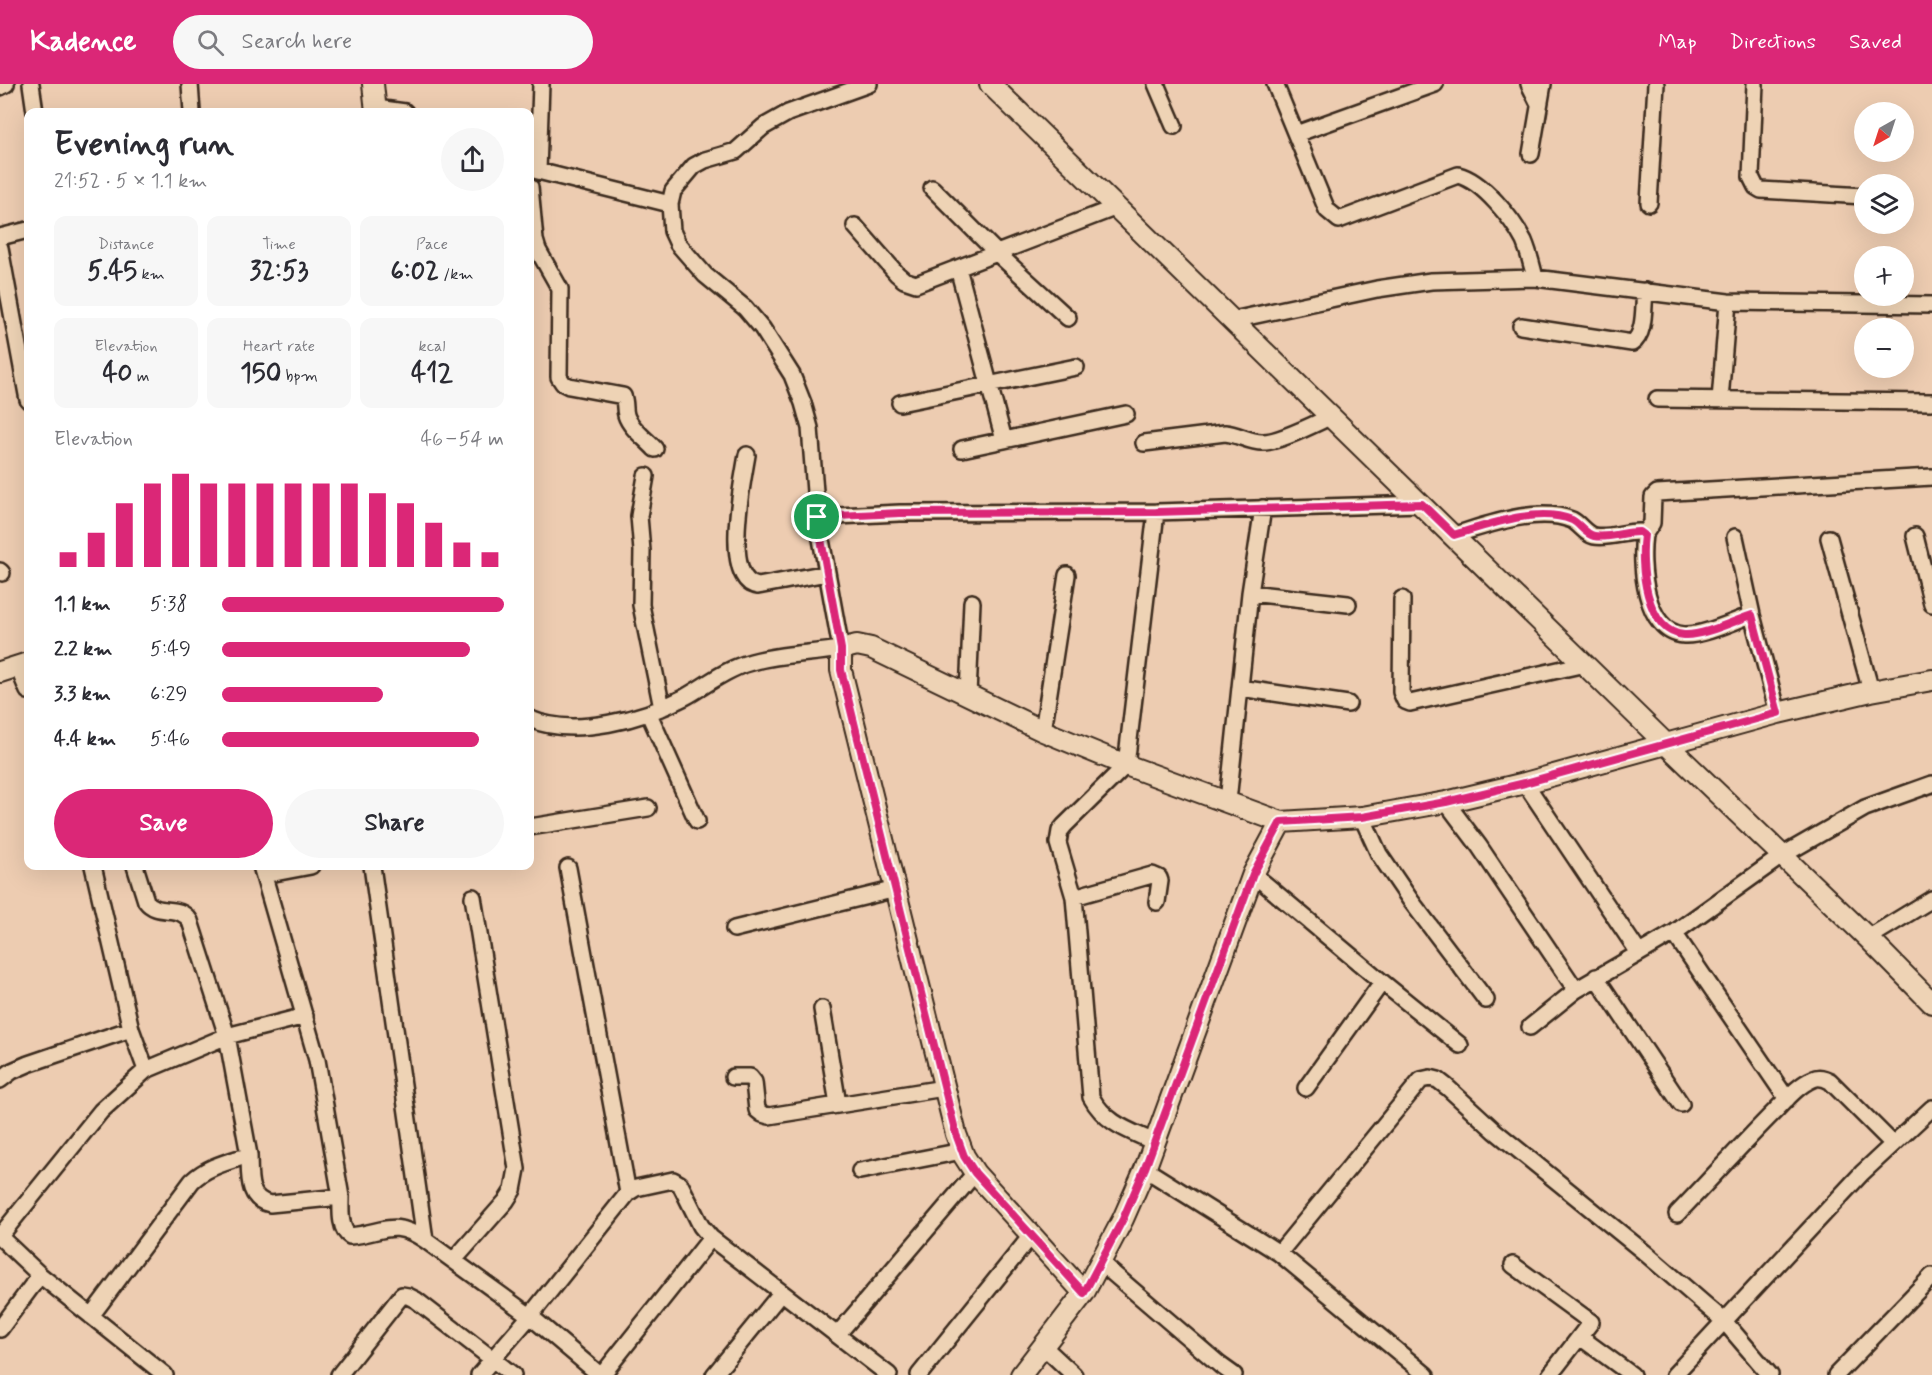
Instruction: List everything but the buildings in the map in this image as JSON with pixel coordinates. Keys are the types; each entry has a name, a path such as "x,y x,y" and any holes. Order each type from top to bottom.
{"street":[{"path":"0,87 6,84"},
{"path":"31,84 34,108"},
{"path":"190,84 192,108"},
{"path":"373,84 376,108"},
{"path":"541,84 534,170 670,204"},
{"path":"869,84 788,113 763,127 736,151 705,160 694,166 673,191 670,217 678,244 699,269 744,308 762,328 792,375 810,428 817,517 841,649 841,670 944,1088 962,1151 975,1173 1084,1293"},
{"path":"990,84 1666,744 1783,855 1932,1003"},
{"path":"1156,84 1174,126"},
{"path":"1275,84 1327,210 1339,219 1458,175 1466,177 1491,197 1513,225 1523,240 1535,278"},
{"path":"1296,134 1435,84"},
{"path":"1530,84 1539,104"},
{"path":"1531,154 1543,84"},
{"path":"1649,203 1656,84"},
{"path":"1755,84 1751,177 1756,187 1761,190 1854,195"},
{"path":"932,188 997,253 1068,318"},
{"path":"855,226 897,274 910,283 923,282 1117,207"},
{"path":"534,229 538,250 560,290 559,377 569,386 618,393 623,396 626,401 625,413 628,420 655,449"},
{"path":"0,237 24,231"},
{"path":"0,248 24,378"},
{"path":"957,268 1004,440"},
{"path":"1233,320 1420,282 1535,278 1728,302 1932,305"},
{"path":"1521,326 1632,343 1640,333 1645,291"},
{"path":"1720,400 1728,302"},
{"path":"900,403 1076,367"},
{"path":"1657,399 1932,402"},
{"path":"962,449 1126,414"},
{"path":"1144,443 1225,433 1252,441 1267,442 1332,416"},
{"path":"747,455 736,535 744,577 753,585 758,586 827,573"},
{"path":"646,476 639,516 642,551 640,594 655,711 697,821"},
{"path":"1752,615 1694,634 1675,633 1666,626 1653,610 1648,599 1642,552 1644,535 1652,523 1653,497 1657,494 1932,477"},
{"path":"817,517 900,513 1156,512 1422,504"},
{"path":"1228,801 1250,593 1263,508"},
{"path":"1154,1142 1110,1121 1090,1097 1074,897 1058,843 1060,831 1126,765 1156,512"},
{"path":"1454,535 1534,515 1572,520 1594,536 1634,532 1644,535"},
{"path":"1915,536 1932,604"},
{"path":"1735,537 1752,615 1778,713"},
{"path":"1830,538 1871,691"},
{"path":"1043,731 1067,575"},
{"path":"1250,593 1348,604"},
{"path":"1402,599 1401,692 1405,701 1410,703 1585,664"},
{"path":"968,695 972,603"},
{"path":"534,720 568,727 605,724 655,711 743,664 857,645 871,648 1043,731 1126,765 1281,822 1362,817 1446,802 1525,783 1778,713 1871,691 1932,680"},
{"path":"15,667 24,684"},
{"path":"1240,688 1348,704"},
{"path":"1525,783 1639,953"},
{"path":"1530,1027 1576,990 1674,933 1783,855 1865,808 1932,784"},
{"path":"1446,802 1492,865 1576,990"},
{"path":"534,826 648,808"},
{"path":"1362,817 1379,854 1411,901 1486,1000"},
{"path":"1021,1375 1084,1293 1101,1263 1145,1168 1253,874 1281,822"},
{"path":"568,868 627,1193"},
{"path":"94,870 131,1029 146,1070"},
{"path":"136,870 149,905 160,910 178,911 185,914 190,921 227,1036 249,1155 252,1191 262,1202 270,1204 341,1197"},
{"path":"262,870 317,1060 341,1197 343,1227 346,1233 350,1236 400,1227 411,1230 530,1316 601,1375 711,1238"},
{"path":"373,870 425,1240"},
{"path":"1253,874 1460,1045"},
{"path":"1074,897 1152,875 1160,881 1157,902"},
{"path":"734,929 896,889"},
{"path":"454,1260 506,1201 513,1190 517,1169 473,897"},
{"path":"1868,938 1932,899"},
{"path":"1674,933 1787,1099"},
{"path":"1596,978 1681,1104"},
{"path":"1306,1088 1382,982"},
{"path":"822,1009 838,1104"},
{"path":"165,1375 40,1275 0,1236 101,1111 146,1070 227,1036 305,1016"},
{"path":"0,1080 12,1071 28,1064 131,1029"},
{"path":"733,1077 750,1077 754,1082 757,1110 769,1116 944,1088"},
{"path":"1677,1214 1787,1099 1815,1077 1823,1077 1830,1081 1893,1144"},
{"path":"1279,1253 1421,1080 1430,1078 1447,1087 1495,1131 1644,1252 1724,1321 1770,1375"},
{"path":"1674,1375 1862,1173 1932,1108"},
{"path":"860,1171 962,1151"},
{"path":"91,1316 192,1181 211,1167 249,1155"},
{"path":"1145,1168 1279,1253 1426,1375"},
{"path":"837,1335 975,1173"},
{"path":"479,1375 530,1316 627,1193 636,1188 673,1180 680,1184 701,1226 711,1238 888,1375"},
{"path":"919,1375 1031,1236"},
{"path":"1101,1263 1234,1375"},
{"path":"1513,1265 1591,1322 1550,1375"},
{"path":"0,1329 40,1275"},
{"path":"1836,1375 1932,1276"},
{"path":"714,1375 781,1293"},
{"path":"339,1375 402,1295 416,1300 513,1375"},
{"path":"1580,1337 1632,1375"},
{"path":"1044,1347 1074,1375"}],"route":[{"path":"1422,504 1454,535 1534,515 1572,520 1594,536 1640,532 1644,535 1642,552 1648,599 1657,617 1675,633 1694,634 1752,615 1778,713 1525,783 1446,802 1362,817 1281,822 1253,874 1145,1168 1123,1219 1084,1293 975,1173 964,1156 956,1134 841,670 841,649 817,517 900,513 1156,512 1422,504"}]}
